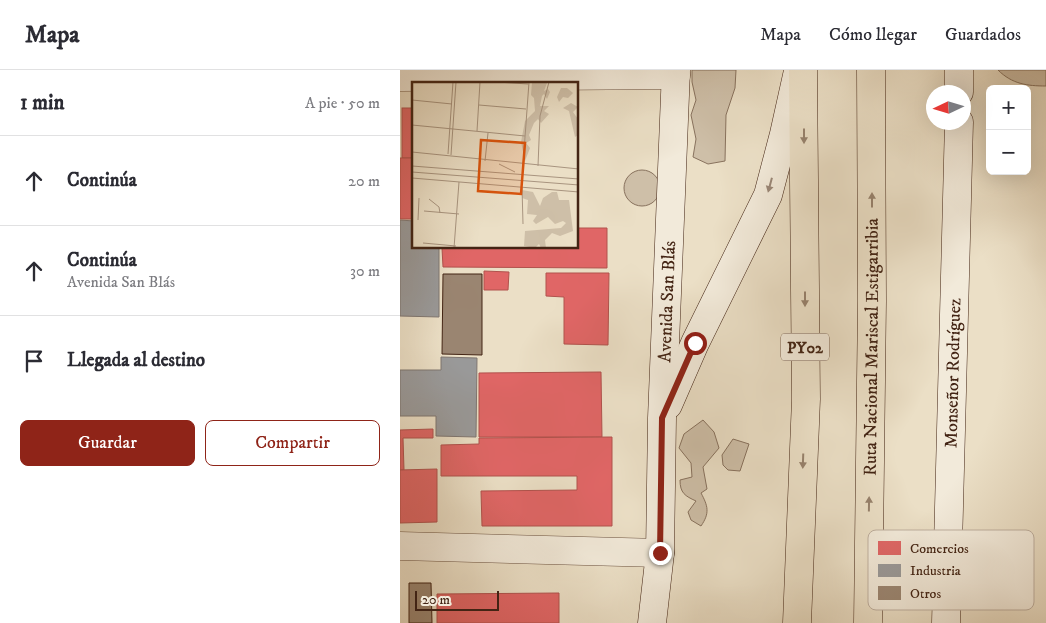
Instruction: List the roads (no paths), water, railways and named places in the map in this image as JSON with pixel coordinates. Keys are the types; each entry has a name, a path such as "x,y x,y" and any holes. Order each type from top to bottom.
{"highway":[{"name":"PY02","path":"797,623 806,399 803,70"},
{"name":"Ruta Nacional Mariscal Estigarribia","path":"869,530 872,301 871,70"},
{"name":"Ruta Nacional Mariscal Estigarribia","path":"868,610 868,623"}],"street":[{"path":"662,418 695,343 768,195 798,70"},
{"path":"959,70 959,85"},
{"path":"400,77 676,73"},
{"name":"Avenida San Blás","path":"652,623 660,553 662,418 676,73"},
{"name":"Monseñor Rodríguez","path":"948,530 959,130"},
{"path":"400,546 660,553"},
{"name":"Monseñor Rodríguez","path":"946,610 946,623"}]}
